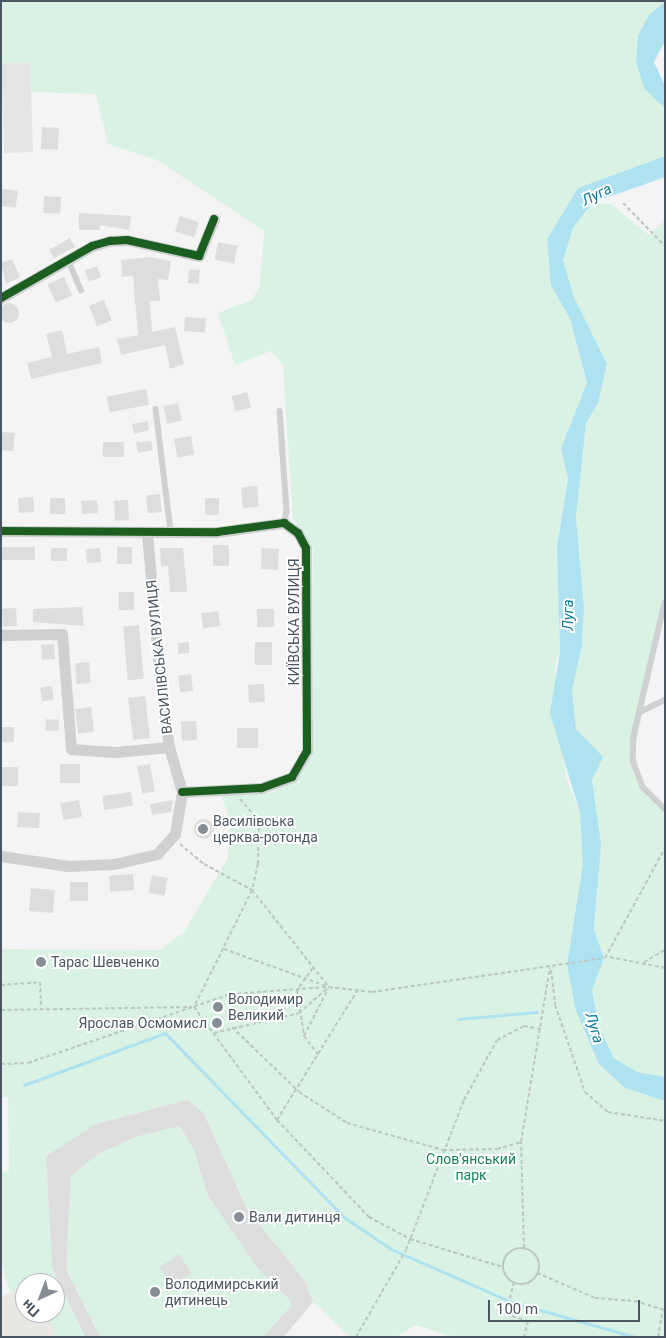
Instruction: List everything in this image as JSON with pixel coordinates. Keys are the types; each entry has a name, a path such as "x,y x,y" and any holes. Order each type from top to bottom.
{"street":[{"path":"1,298 92,246 127,240 199,256 214,219"},
{"path":"1,531 146,533 284,523"},
{"name":"КИЇВСЬКА ВУЛИЦЯ","path":"182,792 230,788 261,788 292,777 307,752 306,548 298,533 284,523"},
{"name":"ВАСИЛІВСЬКА ВУЛИЦЯ","path":"1,856 93,866 147,858 165,848 175,834 182,792 169,747 146,533"},
{"path":"1,635 62,634 71,749 115,752 169,747"}],"lane":[{"path":"68,259 81,290"},
{"path":"156,409 171,532"},
{"path":"280,411 287,512 284,523"},
{"path":"665,602 640,712 633,760 643,787 665,809"},
{"path":"640,712 665,700"}],"path":[{"path":"622,203 665,246"},
{"path":"194,1007 252,890 258,864 258,821 230,788"},
{"path":"180,844 204,864 252,890 329,987"},
{"path":"610,957 665,848"},
{"path":"224,948 302,979 329,987 372,992 610,957 644,962 665,968"},
{"path":"644,962 665,950"},
{"path":"550,967 555,1005 585,1092 594,1102 608,1112 665,1120"},
{"path":"524,1248 521,1142 546,1008 550,967"},
{"path":"314,968 302,979 297,990 304,1036 319,1056"},
{"path":"1,985 40,982 41,1010"},
{"path":"1,1064 28,1063 231,994 329,987"},
{"path":"212,1034 232,1027 300,1013 329,987"},
{"path":"304,1036 329,987"},
{"path":"277,1120 299,1092 358,990"},
{"path":"1,1010 194,1007"},
{"path":"194,1007 277,1120 343,1195 369,1217 410,1239 503,1267 514,1282 527,1283 537,1274"},
{"path":"356,1337 406,1250 443,1150 497,1040 524,1026 541,1029"},
{"path":"232,1027 299,1092 347,1123 443,1150 497,1149 521,1142"},
{"path":"1,1060 1,1094"},
{"path":"503,1267 507,1254 524,1248"},
{"path":"524,1248 536,1256 537,1274"},
{"path":"537,1274 595,1298 635,1301 664,1310 658,1337"},
{"path":"514,1282 506,1314 528,1321 524,1337"}],"shaded area":[{"path":"30,62 33,152 4,153 1,63"},
{"path":"15,1290 15,1323 51,1323 58,1337 1,1337 1,1297"}],"green space":[{"name":"Слов'янський парк","path":"1,1 665,1 638,36 665,108 665,156 578,188 547,239 551,285 570,319 587,384 561,448 568,479 557,546 560,652 555,667 566,778 580,813 583,864 567,964 625,1088 665,1101 665,1337 454,1337 416,1325 396,1337 350,1337 313,1302 305,1281 247,1209 203,1112 187,1100 96,1124 46,1156 52,1267 55,1273 15,1273 15,1290 10,1293 1,1261 1,1172 9,1171 8,1097 1,1097 1,949 160,950 184,932 228,858 229,819 221,794 270,793 295,782 313,754 313,549 293,519 283,365 271,351 235,365 218,313 252,300 260,285 264,231 157,160 108,144 96,94 31,92 30,62 2,63"},
{"path":"592,203 611,204 649,235 665,220 665,603 633,760 643,787 665,809 665,1077 637,1072 614,1058 599,1027 592,989 604,958 594,930 598,893 592,780 602,757 576,729 572,690 582,646 584,607 576,517 586,423 598,403 607,364 574,297 563,260 573,228"},
{"path":"180,1126 194,1150 208,1196 258,1269 289,1299 291,1306 263,1337 100,1337 66,1269 71,1176 98,1153 135,1137"},
{"path":"65,1295 85,1337 58,1337 51,1323 65,1323"}],"water":[{"path":"665,2 665,41 654,62 665,86 665,108 644,88 636,61 638,36 649,15"},
{"name":"Луга","path":"665,156 665,177 592,203 573,228 563,260 574,297 607,364 598,403 586,423 576,517 584,607 582,646 572,690 576,729 603,757 592,780 601,844 594,930 604,958 592,990 599,1027 614,1058 637,1072 665,1077 665,1101 625,1088 599,1064 576,1011 567,964 583,864 580,813 550,713 560,652 557,546 568,479 561,448 587,383 570,319 551,285 547,239 578,188"}],"building":[{"path":"42,127 59,128 58,150 41,149"},
{"path":"2,189 18,191 16,208 1,206"},
{"path":"44,196 61,197 60,214 43,213"},
{"path":"79,213 131,216 129,230 100,225 100,230 79,230"},
{"path":"180,216 199,222 194,237 175,231"},
{"path":"70,238 75,247 54,258 49,250"},
{"path":"218,242 238,246 234,263 215,260"},
{"path":"150,257 171,261 168,280 158,279 160,301 150,301 152,332 175,327 184,364 170,369 165,345 121,355 117,339 138,335 133,276 122,277 121,260"},
{"path":"12,259 20,277 6,284 1,263"},
{"path":"97,266 101,277 89,282 85,270"},
{"path":"189,269 200,270 199,284 188,283"},
{"path":"64,277 72,295 56,303 48,284"},
{"path":"104,300 112,321 97,326 89,306"},
{"path":"9,303 16,306 19,313 16,320 9,323 2,320 -1,313 2,306"},
{"path":"185,317 206,319 205,333 184,331"},
{"path":"62,330 67,354 99,347 102,363 31,379 27,363 52,357 46,334"},
{"path":"146,389 149,405 110,412 107,397"},
{"path":"247,392 251,407 236,412 232,396"},
{"path":"178,403 182,421 167,424 163,406"},
{"path":"148,421 149,430 134,434 132,424"},
{"path":"1,432 15,433 13,451 1,450"},
{"path":"191,436 194,455 177,457 174,439"},
{"path":"151,441 153,450 138,453 136,442"},
{"path":"103,442 124,442 124,457 103,457"},
{"path":"257,486 259,507 243,508 241,487"},
{"path":"160,494 162,512 148,513 146,495"},
{"path":"33,497 34,512 19,513 18,498"},
{"path":"50,498 65,498 65,514 50,514"},
{"path":"205,498 219,498 219,515 205,515"},
{"path":"97,500 98,513 82,514 81,501"},
{"path":"128,500 129,520 115,521 114,501"},
{"path":"213,545 229,545 229,566 213,566"},
{"path":"1,547 35,547 35,560 1,560"},
{"path":"117,547 132,547 132,564 117,564"},
{"path":"51,548 67,548 67,561 51,561"},
{"path":"100,548 101,562 87,563 86,549"},
{"path":"160,548 183,548 187,592 170,592 168,566 161,566"},
{"path":"262,548 279,549 278,570 261,569"},
{"path":"119,592 134,592 134,610 119,610"},
{"path":"82,607 84,626 33,622 33,609"},
{"path":"16,608 17,626 3,627 2,609"},
{"path":"257,609 274,609 274,627 257,627"},
{"path":"218,611 220,626 203,628 201,613"},
{"path":"139,625 144,679 128,680 123,626"},
{"path":"189,642 189,653 178,654 178,643"},
{"path":"255,642 272,642 272,665 255,665"},
{"path":"54,644 55,659 42,660 41,645"},
{"path":"89,662 91,683 77,684 75,663"},
{"path":"191,674 193,691 180,692 178,676"},
{"path":"264,684 265,702 249,703 248,685"},
{"path":"52,686 54,700 42,702 40,688"},
{"path":"145,696 150,738 133,740 128,698"},
{"path":"91,707 94,732 78,734 75,709"},
{"path":"46,719 59,720 58,731 45,730"},
{"path":"196,721 197,740 182,741 181,722"},
{"path":"2,727 14,727 14,742 2,742"},
{"path":"237,728 258,728 258,748 237,748"},
{"path":"60,764 80,764 80,783 60,783"},
{"path":"150,764 155,792 142,794 137,766"},
{"path":"1,767 18,767 18,786 1,786"},
{"path":"131,792 133,806 104,810 102,796"},
{"path":"79,800 82,817 63,820 60,803"},
{"path":"173,800 171,812 152,815 150,804"},
{"path":"18,812 40,813 39,828 17,827"},
{"name":"Василівська церква-ротонда","path":"200,819 208,819 214,825 214,833 208,839 200,839 194,833 194,825"},
{"path":"133,874 134,890 110,892 109,876"},
{"path":"152,875 168,878 164,896 149,893"},
{"path":"70,882 88,882 88,901 70,901"},
{"path":"31,888 55,890 53,913 29,911"},
{"name":"Вали дитинця","path":"187,1100 203,1112 247,1209 305,1281 313,1302 284,1337 263,1337 291,1306 289,1299 258,1269 208,1196 194,1150 180,1126 135,1137 98,1154 71,1176 66,1269 100,1337 85,1337 65,1295 65,1273 55,1273 52,1267 46,1156 96,1124"},
{"path":"179,1254 192,1273 172,1286 159,1267"}],"waterway":[{"path":"458,1019 537,1012"},
{"path":"24,1085 165,1033 345,1218 391,1249 512,1302 635,1337"}],"cycle path":[{"path":"1,298 92,246 110,241 127,240 199,256 214,219"},
{"path":"1,531 217,532 284,523 298,533 306,548 307,751 292,777 261,788 182,792"}],"place":[{"name":"Василівська церква-ротонда","path":"203,829"},
{"name":"Тарас Шевченко","path":"41,962"},
{"name":"Володимир Великий","path":"218,1007"},
{"name":"Ярослав Осмомисл","path":"217,1023"},
{"name":"Вали дитинця","path":"239,1217"},
{"name":"Володимирський дитинець","path":"155,1292"}]}
